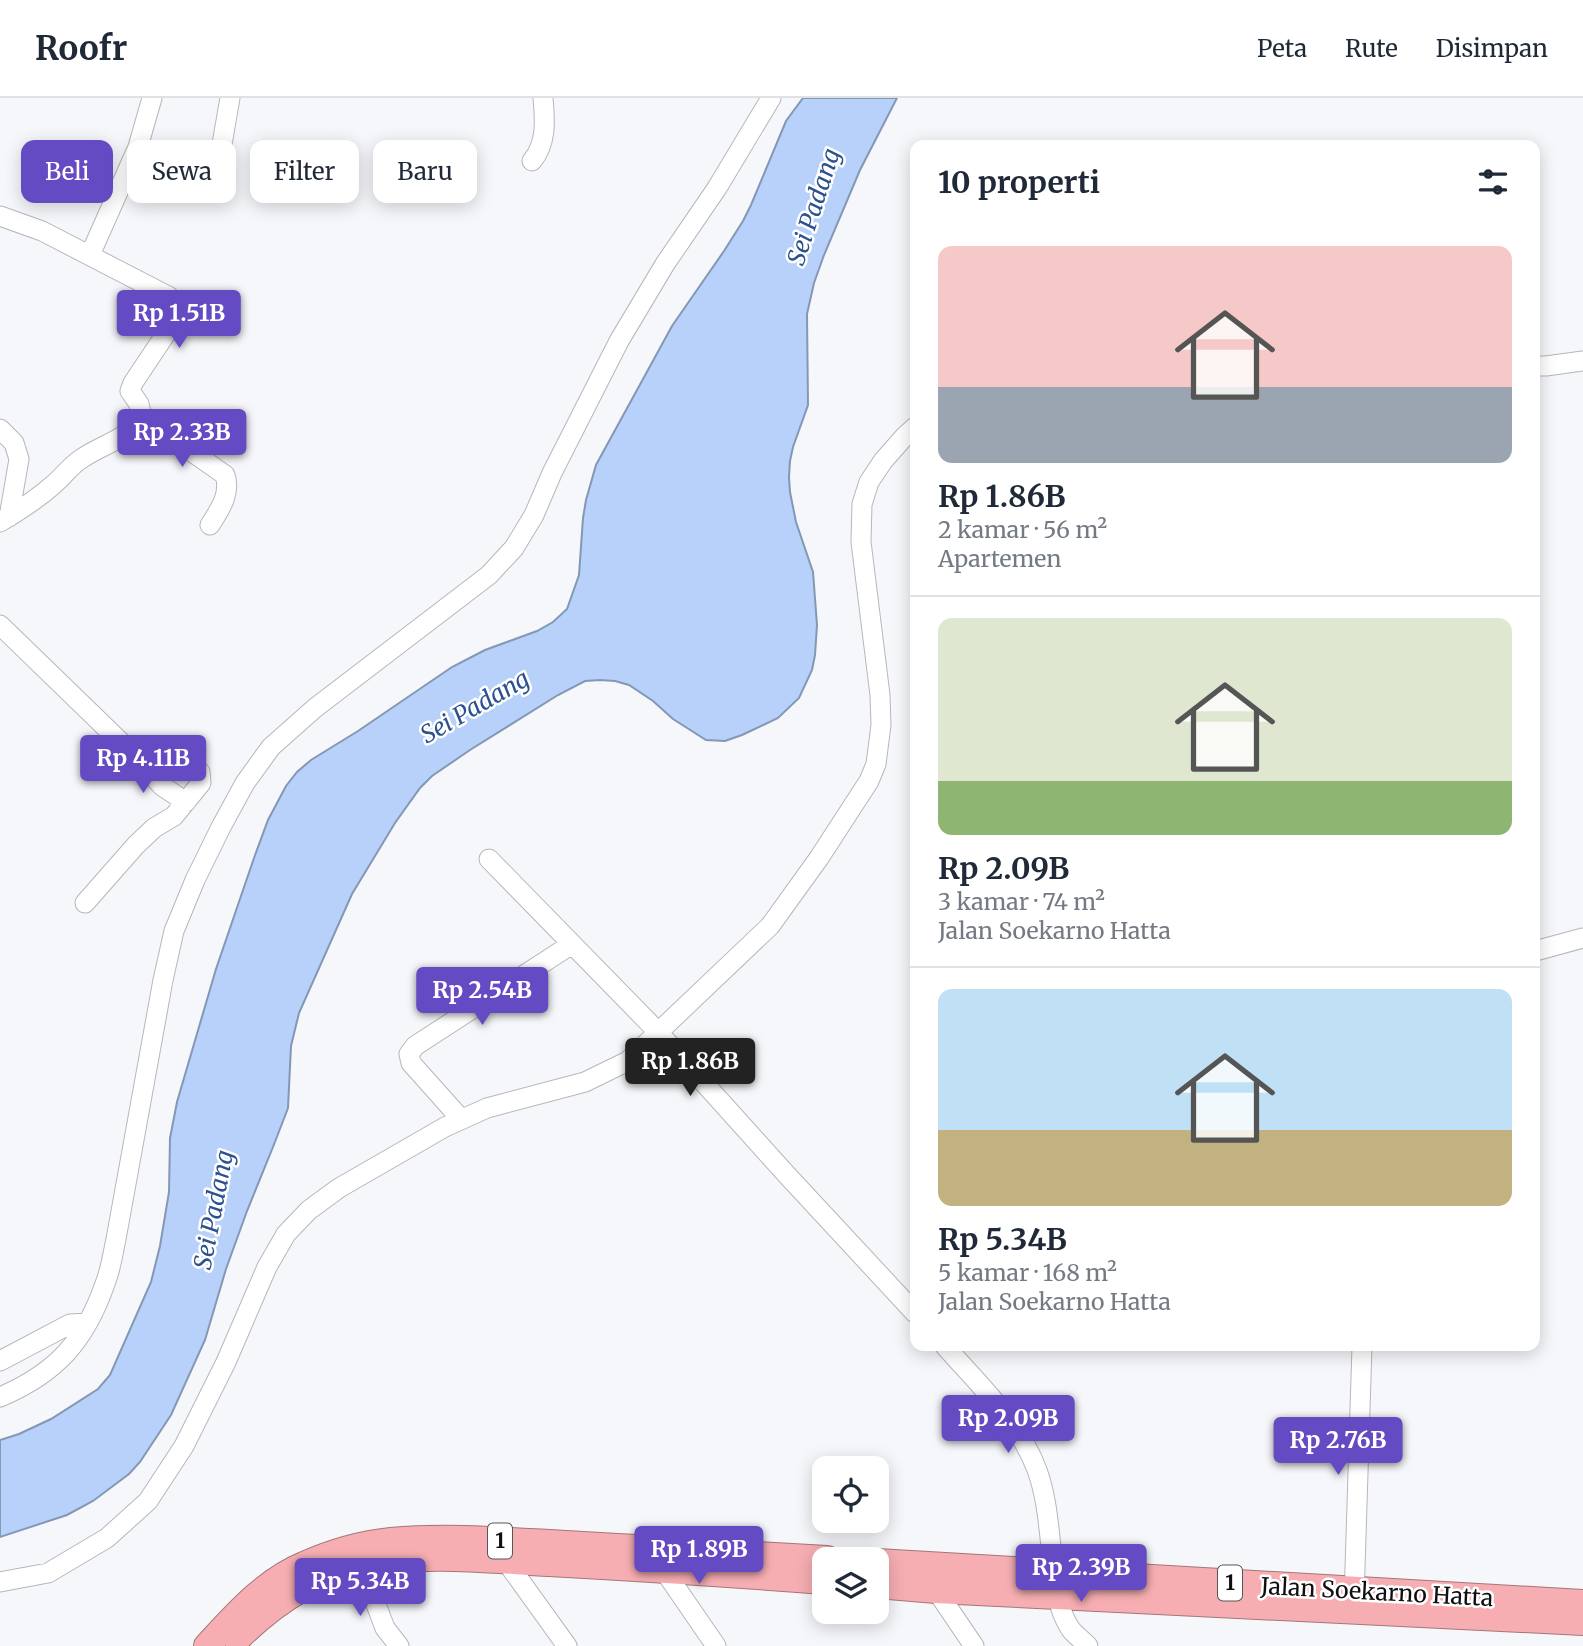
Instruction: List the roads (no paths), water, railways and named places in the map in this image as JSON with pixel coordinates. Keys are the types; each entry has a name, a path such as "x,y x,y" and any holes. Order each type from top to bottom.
{"highway":[{"name":"1","path":"207,1646 251,1600 302,1565 357,1547 391,1541 439,1539 499,1551 656,1559 812,1559"},
{"name":"1","path":"231,1646 258,1617 317,1581 361,1566 395,1560 499,1551"},
{"name":"1","path":"656,1559 812,1579"},
{"name":"Jalan Soekarno Hatta","path":"889,1563 1055,1584 1450,1605 1583,1604"},
{"name":"Jalan Soekarno Hatta","path":"889,1586 936,1590 1055,1584"},
{"name":"Jalan Soekarno Hatta","path":"1450,1605 1583,1622"}],"street":[{"path":"90,255 138,147 152,98"},
{"path":"223,140 230,98"},
{"path":"532,161 539,150 544,132 544,98"},
{"path":"0,1397 23,1387 51,1368 74,1345 107,1280 174,931 195,880 246,783 271,747 315,708 489,575 514,548 534,515 552,473 619,341 771,98"},
{"path":"0,215 42,231 176,302 179,314 130,391 139,404 142,417 225,475 227,492 210,525"},
{"path":"1540,366 1583,361"},
{"path":"5,519 28,506 79,460 123,437 142,417"},
{"path":"0,429 14,443 19,459 5,519"},
{"path":"0,1582 48,1573 107,1538 148,1501 184,1446 226,1362 267,1267 286,1234 309,1210 339,1188 461,1119 486,1108 585,1082 628,1061 770,926 819,858 869,780 876,764 881,725 880,695 862,542 862,504 869,482 883,461 910,432"},
{"path":"0,625 131,752 162,786 186,802"},
{"path":"85,903 136,845 154,828 174,816 199,786 202,778 200,772 179,752 160,748 131,752"},
{"path":"489,859 659,1033 910,1308"},
{"path":"1540,950 1583,938"},
{"path":"461,1119 411,1063 409,1054 415,1046 572,944"},
{"path":"0,1361 69,1324 87,1323"},
{"path":"948,1351 1006,1415 1026,1445 1044,1495 1055,1584 1062,1613 1072,1630 1088,1646"},
{"path":"1354,1600 1362,1351"},
{"path":"499,1551 567,1646"},
{"path":"656,1559 716,1646"},
{"path":"361,1566 385,1628 399,1646"},
{"path":"936,1590 974,1646"}],"water":[{"name":"Sei Padang","path":"803,98 897,98 860,170 824,255 807,314 808,405 793,447 789,477 796,522 813,572 817,625 812,670 799,698 778,718 742,735 725,741 706,740 629,685 615,681 585,681 470,750 432,776 420,788 395,823 352,894 299,1013 291,1046 288,1108 226,1269 205,1340 171,1415 140,1462 129,1474 93,1501 67,1515 0,1537 0,1440 51,1419 98,1389 110,1375 151,1282 169,1192 170,1138 177,1102 216,969 254,858 268,820 286,786 311,760 452,667 485,650 537,631 553,622 567,609 579,575 583,518 596,465 672,326 743,221 786,121"}]}
